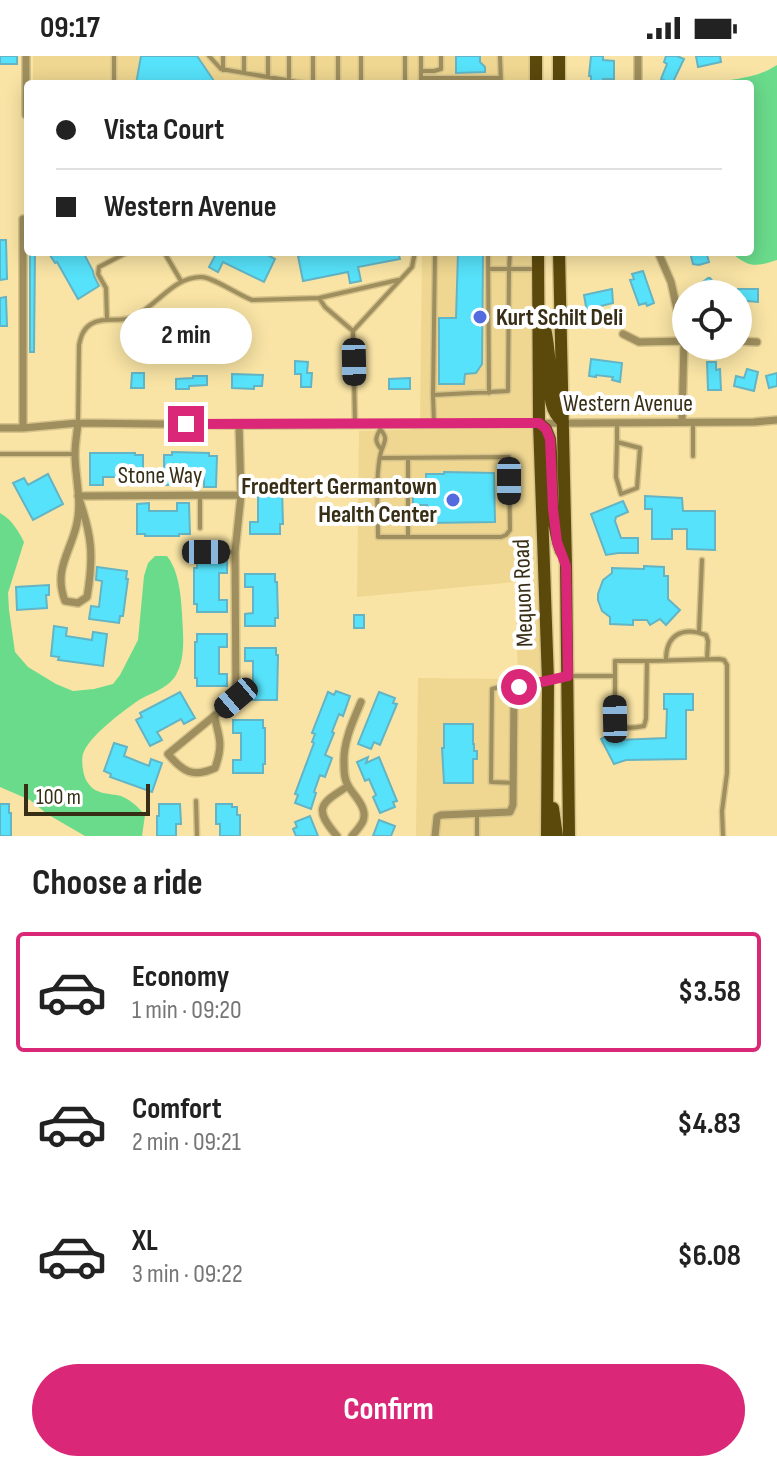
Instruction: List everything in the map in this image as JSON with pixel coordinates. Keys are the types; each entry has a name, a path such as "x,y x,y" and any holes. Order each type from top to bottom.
{"main road":[{"path":"536,56 536,80"},
{"path":"559,56 559,80"},
{"name":"Mequon Road","path":"538,256 539,423 548,681 547,836"},
{"name":"Mequon Road","path":"559,256 569,836"},
{"path":"538,269 559,269"},
{"path":"539,306 547,336 550,398 554,412 563,422"},
{"path":"539,423 550,439 557,542 566,566"},
{"path":"547,786 557,836"}],"street":[{"path":"26,56 26,80"},
{"path":"638,56 638,80"},
{"path":"23,219 23,428"},
{"path":"660,256 672,286"},
{"path":"623,334 639,342 672,341"},
{"path":"752,342 757,342"},
{"path":"682,422 684,360"},
{"name":"Western Avenue","path":"0,428 78,423 380,426 777,420"},
{"path":"78,423 75,454 78,522 61,571 65,601 78,603 87,597 92,561 87,522 78,496"},
{"path":"214,716 221,740 221,752 215,768 203,773 190,772 177,765 168,754 214,716 236,698 235,552 241,495 239,425"},
{"name":"Stone Way","path":"78,496 241,495"},
{"path":"435,836 437,817 441,815 510,812 513,805 514,691 519,687 548,681"},
{"path":"352,836 364,813 348,786 343,758 361,702"},
{"path":"337,836 325,822 322,809 325,802 348,786"}],"lane":[{"path":"114,56 114,80"},
{"path":"209,56 223,70 284,80"},
{"path":"223,56 223,70"},
{"path":"244,56 244,73"},
{"path":"268,56 268,77"},
{"path":"289,56 289,80"},
{"path":"311,80 313,56"},
{"path":"338,56 338,80"},
{"path":"361,56 361,80"},
{"path":"405,56 405,80"},
{"path":"421,56 421,80"},
{"path":"421,71 441,69 441,56"},
{"path":"500,56 501,80"},
{"path":"107,320 106,288 98,274 99,267 120,256"},
{"path":"166,256 181,281"},
{"path":"355,424 353,331 412,267 414,256"},
{"path":"434,423 435,256"},
{"path":"488,256 489,393"},
{"path":"433,395 508,391 510,256"},
{"path":"488,269 538,269"},
{"path":"78,423 81,336 92,324 129,319 143,312 181,281 205,277 252,300 319,298 401,279"},
{"path":"319,298 353,331"},
{"path":"617,422 616,477 621,494 637,488 640,448 617,442"},
{"path":"693,422 693,456"},
{"path":"380,426 386,435 386,443 381,449 380,458 378,537 501,537 510,530 509,457 380,458"},
{"path":"0,454 75,454"},
{"path":"408,458 408,537"},
{"path":"200,495 200,528"},
{"path":"206,552 235,552"},
{"path":"699,632 702,560"},
{"path":"666,660 666,648 676,635 684,632 706,635 707,659"},
{"path":"647,661 644,726 618,726 615,719 615,661 707,659 724,660 727,665 727,773 722,811 723,836"},
{"path":"548,681 568,676 614,676"},
{"path":"513,783 491,782 492,689 500,687 514,691"},
{"path":"196,801 197,836"},
{"path":"477,813 477,836"}],"shaded area":[{"path":"33,56 529,56 529,80 33,80"},
{"path":"777,65 777,260 752,265 736,256 754,256 754,80 732,80"},
{"path":"422,256 530,256 533,448 542,653 541,836 416,836 418,678 518,679 515,582 357,597 359,431 420,427"},
{"path":"0,513 14,526 24,542 8,593 15,652 28,667 73,691 113,684 138,640 148,563 155,556 167,556 174,569 180,592 183,637 183,653 176,675 168,684 136,702 106,725 86,747 82,757 85,777 91,787 125,798 145,815 142,836 85,836 47,814 30,800 0,787"}],"building":[{"path":"0,56 17,56 17,64 0,64"},
{"path":"141,56 197,56 213,80 137,80"},
{"path":"456,56 480,56 485,72 456,73"},
{"path":"591,56 603,56 603,60 614,61 614,79 591,80"},
{"path":"666,56 684,59 674,80 661,79 667,64 664,62"},
{"path":"696,56 720,56 721,62 698,67"},
{"path":"0,240 6,240 7,279 0,280"},
{"path":"30,256 35,256 34,352 30,352"},
{"path":"51,256 85,256 99,286 78,299"},
{"path":"215,256 269,256 275,259 264,282 223,262 218,272 209,267"},
{"path":"298,256 399,256 400,259 358,267 361,281 350,283 348,272 303,281"},
{"path":"458,256 483,256 482,364 476,373 465,374 464,384 439,384 439,318 456,318"},
{"path":"691,256 707,256 709,262 693,264"},
{"path":"643,271 654,303 647,306 646,303 639,305 630,280 634,279 632,274"},
{"path":"612,289 613,303 597,307 598,316 588,318 584,295"},
{"path":"752,289 758,289 758,302 752,301"},
{"path":"6,297 7,326 0,326 0,298"},
{"path":"591,359 622,363 620,382 612,380 613,377 589,376"},
{"path":"295,361 308,362 307,373 312,373 311,387 301,387 301,374 295,374"},
{"path":"707,362 716,362 716,370 720,369 721,390 708,390"},
{"path":"747,369 758,372 754,391 734,386 736,376 744,378"},
{"path":"132,373 144,373 144,388 131,388"},
{"path":"777,373 777,386 769,388 766,376"},
{"path":"232,374 263,375 262,386 254,386 254,389 232,388"},
{"path":"207,376 207,385 176,389 176,379"},
{"path":"410,378 410,389 389,389 389,379"},
{"path":"172,452 217,456 216,487 204,487 204,477 176,476 176,485 164,485 164,455 172,455"},
{"path":"90,453 143,455 143,485 131,485 131,477 103,477 103,485 90,485"},
{"name":"Froedtert Germantown Health Center","path":"494,473 495,522 427,523 427,505 413,505 413,496 427,496 426,474"},
{"path":"48,474 63,504 33,520 13,483 24,478 28,485"},
{"path":"250,482 280,482 283,524 280,524 280,534 250,534 250,522 258,522 258,494 250,494"},
{"path":"645,496 682,498 683,511 715,511 715,550 687,549 687,529 672,529 672,539 652,539 652,509 645,509"},
{"path":"623,501 628,512 616,517 615,521 621,538 638,538 638,553 606,555 591,514"},
{"path":"149,503 149,511 177,511 177,503 189,503 190,534 137,534 137,504"},
{"path":"197,560 227,560 227,573 219,573 219,600 227,600 227,612 197,612 197,604 194,604 194,568 197,568"},
{"path":"644,566 664,567 664,576 668,576 668,599 680,610 666,625 660,619 650,625 647,620 633,620 633,625 610,624 610,617 602,611 598,600 603,580 612,573 612,568 644,569"},
{"path":"97,567 127,571 123,616 120,616 119,623 89,619 91,606 99,607 102,581 96,580"},
{"path":"245,574 275,574 278,618 275,618 275,626 245,626 245,614 253,613 253,587 245,587"},
{"path":"49,585 47,608 17,610 16,587"},
{"path":"354,615 364,615 364,628 354,628"},
{"path":"54,626 67,628 66,636 92,640 93,632 107,634 103,666 58,660 59,657 51,656"},
{"path":"197,634 227,634 227,647 219,647 219,674 227,674 227,686 197,686"},
{"path":"245,648 276,648 277,700 245,700 245,688 253,688 253,661 245,661"},
{"path":"336,691 350,696 343,716 339,714 332,732 325,755 332,758 325,777 320,775 311,809 295,803 298,795 295,794 314,743 315,734 312,733 328,692 334,695"},
{"path":"180,692 195,718 184,724 181,719 157,732 162,740 150,746 136,720 142,717 140,713"},
{"path":"379,692 395,698 393,703 397,704 380,745 374,742 371,749 358,744"},
{"path":"664,694 693,694 693,710 686,710 686,759 626,760 614,764 601,739 612,733 618,740 666,738"},
{"path":"233,720 263,720 263,773 233,773 233,760 241,760 241,733 233,733"},
{"path":"444,724 473,724 477,759 473,759 473,783 444,783"},
{"path":"114,743 127,747 124,756 149,766 151,759 162,763 152,792 110,777 111,774 104,771"},
{"path":"368,757 366,763 379,757 397,801 393,802 395,807 380,813 369,779 365,781 357,762"},
{"path":"0,804 9,804 11,836 0,836"},
{"path":"159,804 180,804 181,824 176,824 176,836 157,836"},
{"path":"216,804 237,807 240,836 220,836 220,824 216,824"},
{"path":"310,816 318,836 296,836 293,829 297,827 295,822"},
{"path":"379,820 395,826 391,836 373,836"}],"place":[{"name":"Kurt Schilt Deli","path":"480,317"},
{"name":"Froedtert Germantown Health Center","path":"453,500"}],"route":[{"path":"186,424 539,423 550,439 557,542 566,566 568,676 519,687"}]}
